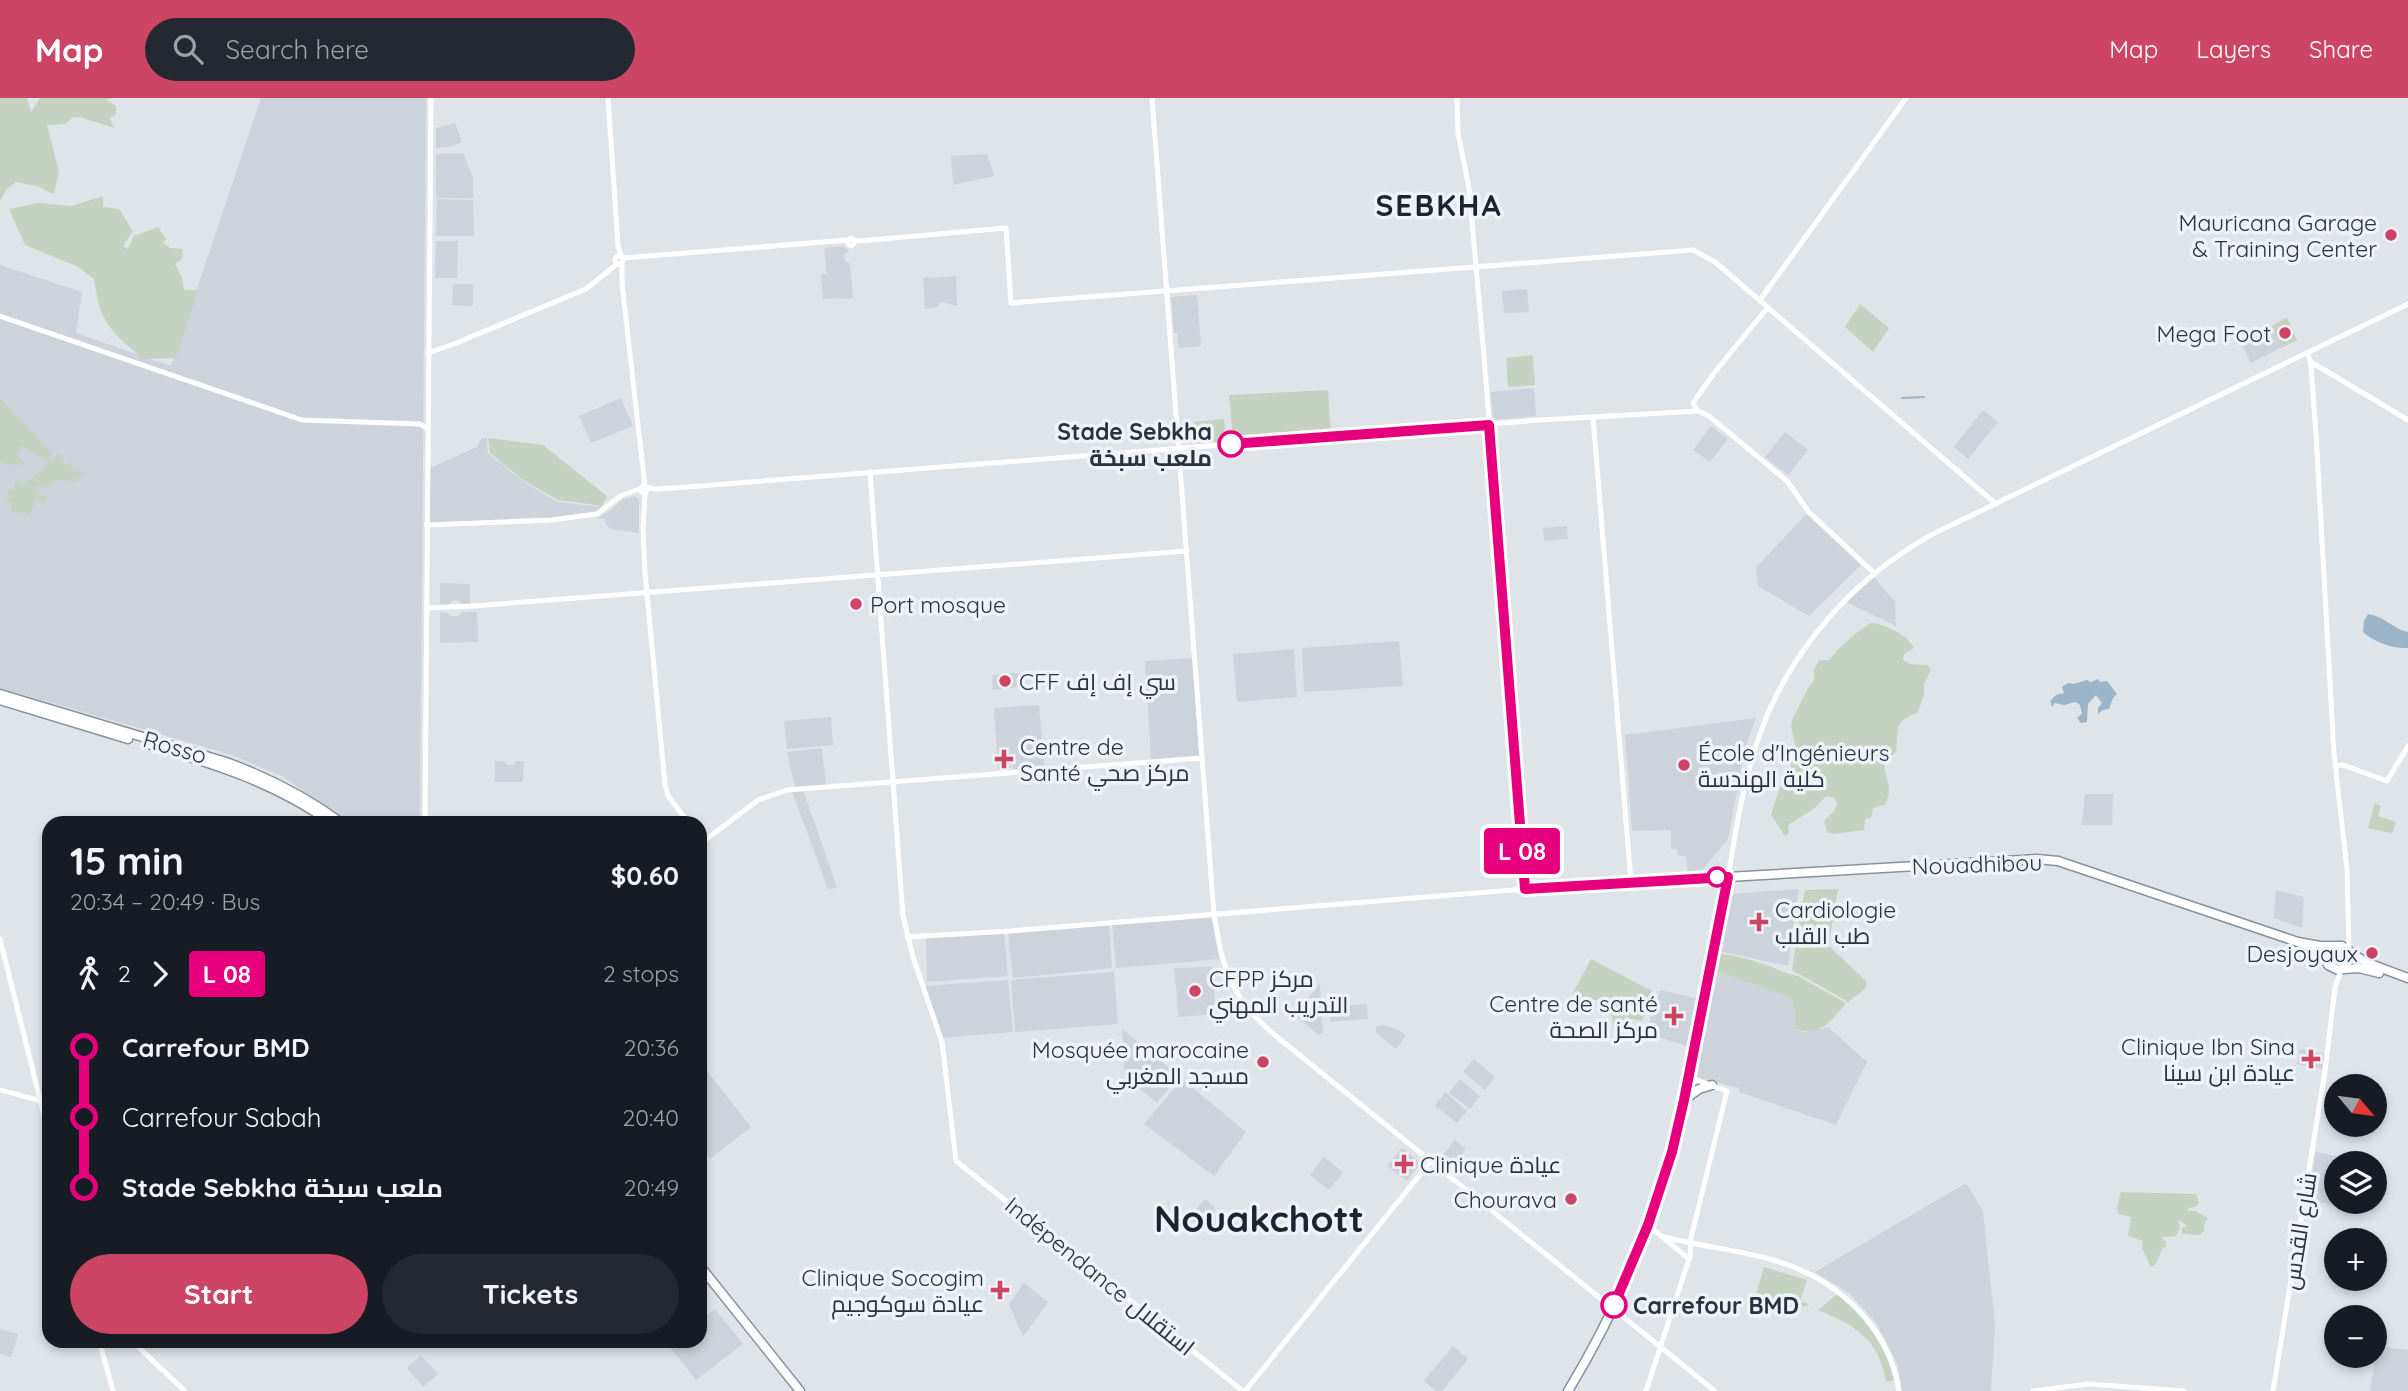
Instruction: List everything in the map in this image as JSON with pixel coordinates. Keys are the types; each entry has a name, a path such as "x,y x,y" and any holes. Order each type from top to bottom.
{"highway":[{"name":"Rosso","path":"0,694 256,773 298,794 331,816"},
{"name":"Rosso","path":"0,701 230,770 295,799 321,816"},
{"name":"Nouadhibou","path":"1728,877 2048,860 2097,873 2298,942 2335,946"},
{"path":"1726,890 1746,876"},
{"path":"1712,877 1726,890"},
{"path":"1569,1391 1613,1309 1649,1226 1672,1152 1686,1100 1728,877"},
{"name":"Nouadhibou","path":"2298,942 2328,964"},
{"path":"2335,946 2342,946 2365,962 2408,980 2365,969 2342,969 2328,964 2327,952 2335,946"},
{"path":"2342,969 2350,962 2349,952"},
{"path":"1686,1100 1699,1090 1712,1085"},
{"path":"707,1277 798,1391"}],"street":[{"path":"425,816 426,608 430,527 427,419 431,98"},
{"path":"608,98 619,262 645,490 644,555 664,784 668,796 683,816"},
{"path":"1152,98 1214,915 1222,961 1233,986 1247,1007 1272,1032 1715,1391"},
{"path":"1457,98 1458,133 1469,187 1476,266 1525,889"},
{"path":"1759,300 1906,98"},
{"path":"428,355 586,289 619,262 632,258 1006,229 1011,303 1693,250 1708,257 1768,307 1996,504"},
{"path":"870,472 892,782 907,937 1525,889 1728,877 1751,763 1779,692 1822,625 1874,573 1917,543 2408,304"},
{"path":"1688,411 1714,373 1768,307"},
{"path":"0,316 302,420 420,424 427,428"},
{"path":"2308,353 2311,362 2335,766 2347,869 2349,952"},
{"path":"2311,362 2408,419"},
{"path":"1693,403 1698,411"},
{"path":"430,527 551,520 594,514 603,511 622,495 645,490 1698,411 1709,416 1783,477 1815,519 1874,573"},
{"path":"1593,417 1631,882"},
{"path":"420,424 427,419"},
{"path":"426,608 1186,551"},
{"path":"2335,766 2343,765 2387,781 2408,746"},
{"path":"707,838 744,810 774,793 794,789 1202,758"},
{"path":"1732,856 1734,869 1746,876"},
{"path":"1712,877 1726,869 1732,856"},
{"path":"2335,946 2343,939 2347,924"},
{"name":"Indépendance استقلال","path":"907,937 942,1042 956,1161 1244,1391"},
{"path":"0,939 42,1105"},
{"path":"2328,964 2335,988"},
{"path":"2335,988 2342,969"},
{"name":"شارع القدس","path":"2273,1391 2326,1062 2335,988"},
{"path":"1646,1391 1689,1259 1691,1238 1727,1091 1689,1077"},
{"path":"0,1090 41,1101"},
{"path":"1244,1391 1432,1161"},
{"path":"1649,1226 1689,1259"},
{"path":"1664,1237 1773,1260 1807,1273 1840,1293 1865,1317 1881,1339 1892,1361 1899,1391"},
{"path":"101,1348 113,1391"},
{"path":"139,1348 185,1391"},
{"path":"2033,1391 2078,1384 2106,1384 2184,1391"}],"shaded area":[{"path":"261,98 426,98 420,816 339,816 282,776 229,754 0,688 0,265 82,292 76,333 171,366"},
{"path":"455,123 462,142 436,148 436,128"},
{"path":"463,153 473,178 473,198 436,198 436,154"},
{"path":"987,154 994,176 953,185 951,156"},
{"path":"437,199 473,200 474,236 436,236"},
{"path":"436,241 458,241 457,278 435,278"},
{"path":"843,246 849,251 844,254 845,262 850,263 853,298 823,299 821,274 827,274 824,248"},
{"path":"956,276 957,306 941,302 937,307 925,309 923,278"},
{"path":"453,284 473,284 473,306 452,305"},
{"path":"1527,289 1529,312 1504,313 1502,291"},
{"path":"1197,295 1201,346 1179,348 1177,333 1174,333 1171,297"},
{"path":"2285,318 2297,340 2251,363 2241,343"},
{"path":"1534,388 1536,416 1493,420 1491,392"},
{"path":"621,398 633,426 591,443 579,416"},
{"path":"1983,410 1998,422 1968,459 1954,447"},
{"path":"1711,426 1728,439 1710,462 1693,450"},
{"path":"1785,432 1808,450 1788,475 1765,457"},
{"path":"487,438 488,453 524,482 558,502 602,507 601,510 558,518 427,526 428,469 477,447 481,439"},
{"path":"635,496 639,501 639,533 611,529 606,525 605,519 596,519 622,500"},
{"path":"1806,514 1861,565 1809,616 1758,586 1756,568"},
{"path":"1567,526 1568,539 1544,541 1543,528"},
{"path":"1874,577 1895,602 1896,626 1846,602"},
{"path":"440,583 470,584 470,604 461,604 458,600 451,601 449,605 440,604"},
{"path":"440,612 458,616 462,612 477,612 478,642 440,643"},
{"path":"1399,641 1403,686 1304,692 1302,648"},
{"path":"1294,649 1297,697 1237,702 1233,654"},
{"path":"1193,658 1199,757 1151,760 1145,661"},
{"name":"CFF سي إف إف","path":"1018,673 1019,687 993,690 992,675"},
{"path":"1039,705 1044,766 1014,769 1010,750 1011,768 998,769 994,708"},
{"path":"831,717 833,745 787,749 784,721"},
{"path":"1756,718 1745,749 1728,839 1699,874 1688,874 1686,856 1678,856 1677,849 1671,849 1671,830 1632,831 1625,735"},
{"path":"822,748 826,785 795,788 787,752"},
{"path":"495,761 513,765 516,761 524,761 523,782 495,782"},
{"path":"803,790 837,888 828,889 792,791"},
{"path":"2085,794 2113,794 2112,825 2082,825"},
{"name":"Cardiologie طب القلب","path":"1799,889 1788,966 1718,951 1728,894"},
{"path":"2276,890 2304,897 2302,928 2274,918"},
{"path":"1212,918 1219,959 1116,968 1112,925"},
{"path":"1109,925 1112,968 1013,978 1008,933"},
{"path":"1004,933 1008,976 927,982 926,938"},
{"name":"CFPP مركز التدريب المهني","path":"1212,967 1216,1014 1179,1017 1174,968"},
{"path":"1713,970 1792,998 1794,1029 1804,1032 1828,1027 1867,1062 1836,1125 1739,1092 1739,1088 1692,1076"},
{"path":"1114,972 1118,1024 1015,1032 1011,980"},
{"path":"1008,980 1013,1032 941,1038 924,986"},
{"path":"1320,984 1323,1032 1319,1035 1294,1015"},
{"name":"Centre de santé مركز الصحة","path":"1660,990 1699,999 1690,1047 1646,1033"},
{"path":"1367,1004 1368,1019 1330,1022 1329,1007"},
{"path":"1383,1025 1399,1030 1406,1036 1396,1049 1376,1033 1376,1027"},
{"path":"1122,1029 1179,1076 1157,1103 1125,1077"},
{"name":"Clinique Ibn Sina عيادة ابن سينا","path":"2300,1049 2325,1054 2322,1069 2297,1064"},
{"path":"1474,1059 1495,1077 1485,1090 1463,1072"},
{"path":"707,1071 751,1127 710,1159 707,1155"},
{"path":"1182,1079 1246,1132 1214,1176 1144,1124"},
{"path":"1460,1079 1480,1096 1470,1109 1449,1093"},
{"path":"1445,1092 1467,1111 1457,1123 1435,1106"},
{"path":"1455,1140 1466,1149 1452,1166 1441,1157"},
{"name":"Clinique عيادة","path":"1402,1148 1421,1163 1407,1181 1387,1166"},
{"path":"2316,1152 2324,1154 2324,1203 2308,1200"},
{"path":"1324,1157 1343,1172 1329,1190 1310,1175"},
{"path":"1966,1183 1983,1211 1995,1325 1991,1391 1902,1391 1898,1365 1876,1322 1848,1292 1815,1272"},
{"path":"1205,1199 1214,1206 1215,1221 1191,1222 1193,1213"},
{"path":"1024,1283 1048,1302 1023,1337 1009,1304"},
{"path":"715,1309 743,1344 696,1380 671,1348 707,1348 707,1315"},
{"path":"0,1329 18,1334 11,1357 0,1354"},
{"path":"1453,1346 1468,1359 1442,1391 1436,1391 1424,1381"},
{"path":"2387,1347 2408,1350 2408,1391 2370,1391 2374,1368 2387,1368"},
{"path":"421,1355 438,1374 423,1387 407,1368"}],"green space":[{"path":"0,98 27,98 31,112 40,98 111,98 106,100 116,106 116,114 110,118 114,128 80,117 72,118 65,124 47,125 59,172 54,194 36,186 16,182 7,189 0,201"},
{"path":"103,196 103,207 119,209 133,231 123,246 128,249 134,236 158,227 166,239 163,243 170,248 183,249 182,259 175,264 184,290 198,290 176,358 143,359 108,325 96,294 94,279 78,267 25,245 9,209 38,203 72,206"},
{"path":"1860,304 1889,328 1873,352 1845,327"},
{"name":"Mega Foot","path":"2287,318 2297,340 2282,347 2272,326"},
{"path":"1533,355 1535,385 1508,387 1506,358"},
{"name":"Stade Sebkha ملعب سبخة","path":"1328,390 1331,433 1233,440 1229,395"},
{"path":"0,398 52,453 49,461 56,457 56,454 62,455 64,457 60,462 67,467 69,460 73,469 85,474 75,482 54,479 50,487 37,487 35,492 46,496 45,504 38,498 35,500 30,515 12,512 11,503 4,500 8,498 8,491 15,487 17,481 24,485 43,470 48,462 22,446 16,455 26,465 0,461"},
{"path":"1224,419 1226,441 1196,443 1194,422"},
{"path":"488,438 543,445 607,496 602,506 558,500 524,481 490,453"},
{"path":"1871,623 1889,628 1907,639 1914,648 1904,654 1903,660 1910,664 1928,665 1931,670 1924,684 1918,712 1904,719 1898,727 1896,752 1884,763 1889,787 1888,798 1885,805 1873,808 1871,818 1865,819 1864,830 1834,834 1827,832 1824,821 1835,810 1837,803 1834,798 1826,796 1815,808 1788,825 1789,833 1785,836 1771,815 1780,787 1788,780 1795,744 1792,720 1814,681 1814,670 1819,660 1830,660 1848,640"},
{"path":"2375,803 2381,806 2378,816 2396,822 2393,832 2368,828"},
{"path":"1838,889 1829,943 1797,934 1805,890"},
{"path":"1797,936 1829,946 1866,981 1866,988 1848,1002 1792,970"},
{"path":"1716,953 1748,959 1798,976 1846,1003 1825,1026 1811,1031 1794,1029 1792,998 1713,970"},
{"path":"1591,959 1652,991 1642,1021 1630,1019 1625,1035 1615,1031 1608,999 1573,1002 1573,993"},
{"path":"2121,1192 2196,1194 2199,1203 2188,1211 2195,1211 2208,1218 2204,1231 2199,1235 2182,1234 2182,1228 2186,1225 2178,1220 2180,1227 2176,1236 2163,1237 2166,1246 2156,1264 2151,1267 2142,1248 2143,1241 2128,1236 2131,1217 2118,1214"},
{"path":"1764,1267 1807,1280 1800,1301 1810,1305 1775,1313 1752,1309"},
{"path":"1837,1294 1873,1332 1894,1380 1886,1382 1878,1354 1863,1336 1854,1328 1818,1310"}],"water":[{"path":"2368,614 2408,632 2408,648 2384,644 2363,632"},
{"path":"2098,679 2100,682 2107,681 2117,694 2109,709 2098,714 2102,703 2096,695 2088,704 2087,722 2081,723 2077,718 2082,714 2080,705 2076,702 2064,705 2055,703 2052,707 2050,701 2056,695 2064,693 2062,687 2068,683"}],"waterway":[{"path":"1902,398 1924,397"}],"bus line":[{"path":"1231,444 1489,425 1525,889 1728,877 1672,1152 1648,1225 1614,1305"}],"place":[{"name":"Mauricana Garage & Training Center","path":"2391,235"},
{"name":"Mega Foot","path":"2285,333"},
{"name":"Stade Sebkha ملعب سبخة","path":"1231,444"},
{"name":"Port mosque","path":"856,604"},
{"name":"CFF سي إف إف","path":"1005,681"},
{"name":"Centre de Santé مركز صحي","path":"1004,759"},
{"name":"École d'Ingénieurs كلية الهندسة","path":"1684,765"},
{"name":"Cardiologie طب القلب","path":"1759,922"},
{"name":"Desjoyaux","path":"2372,953"},
{"name":"CFPP مركز التدريب المهني","path":"1195,991"},
{"name":"Centre de santé مركز الصحة","path":"1674,1016"},
{"name":"Clinique Ibn Sina عيادة ابن سينا","path":"2311,1059"},
{"name":"Mosquée marocaine مسجد المغربي","path":"1263,1062"},
{"name":"Clinique عيادة","path":"1404,1164"},
{"name":"Chourava","path":"1571,1199"},
{"name":"Clinique Socogim عيادة سوكوجيم","path":"1000,1290"},
{"name":"Carrefour BMD","path":"1614,1305"}],"district":[{"name":"SEBKHA","path":"1439,205"},
{"name":"Nouakchott","path":"1259,1218"}]}
